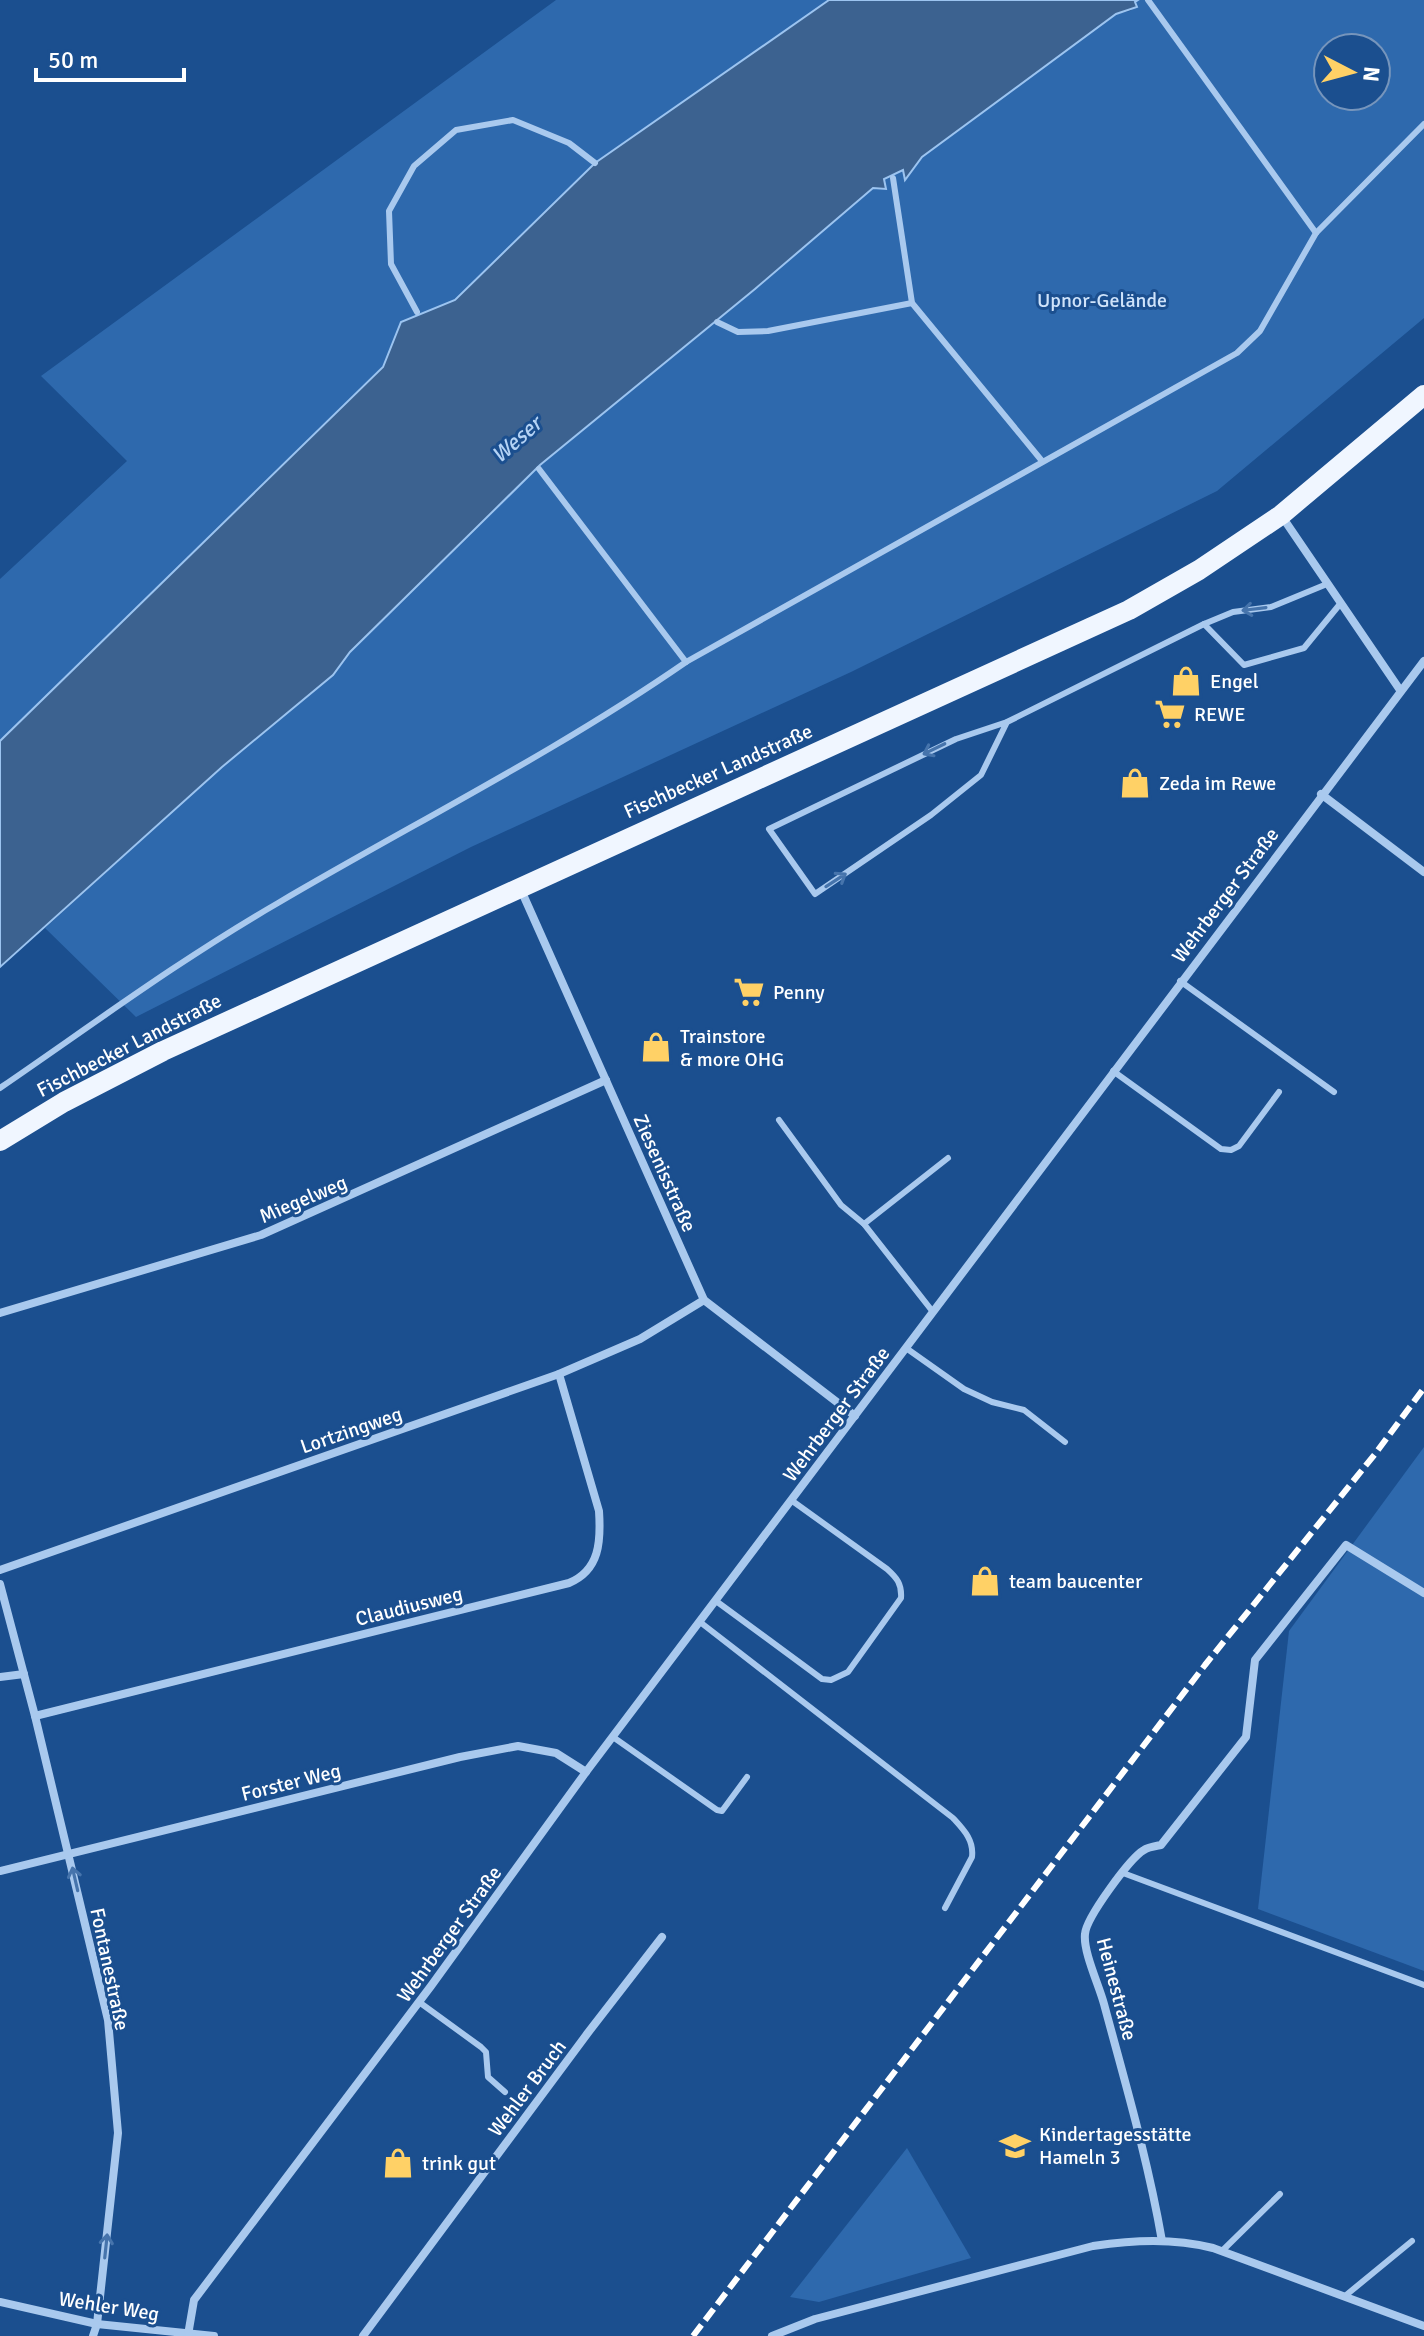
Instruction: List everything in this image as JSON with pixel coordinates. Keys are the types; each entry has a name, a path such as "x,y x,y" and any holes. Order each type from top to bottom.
{"main road":[{"name":"Fischbecker Landstraße","path":"0,1141 64,1102 163,1051 1129,610 1199,570 1281,515 1424,395"}],"street":[{"path":"1281,515 1400,690"},
{"name":"Wehrberger Straße","path":"188,2335 194,2300 419,2002 586,1772 1424,661"},
{"path":"1321,794 1424,872"},
{"name":"Ziesenisstraße","path":"519,886 704,1300 855,1416"},
{"name":"Miegelweg","path":"0,1313 261,1235 606,1080"},
{"name":"Lortzingweg","path":"0,1570 559,1374 640,1339 704,1300"},
{"name":"Claudiusweg","path":"35,1716 584,1577 594,1561 601,1534 599,1511 559,1374"},
{"name":"Heinestraße","path":"1162,2241 1150,2176 1099,1982 1087,1949 1085,1933 1093,1911 1144,1849 1161,1845 1246,1737 1255,1660 1346,1545 1424,1593"},
{"name":"Fontanestraße","path":"0,1584 108,2020 118,2133 97,2324 93,2336"},
{"path":"0,1677 24,1674"},
{"name":"Forster Weg","path":"0,1871 460,1757 518,1746 556,1753 586,1772"},
{"name":"Wehler Bruch","path":"363,2336 662,1937"},
{"path":"772,2336 815,2319 1093,2246 1162,2241 1187,2242 1222,2251 1424,2326"},
{"name":"Wehler Weg","path":"0,2302 97,2324 214,2336"}],"lane":[{"path":"1148,0 1316,233"},
{"path":"417,312 391,264 389,211 414,166 456,130 513,120 569,143 595,163"},
{"path":"0,1088 127,997 275,904 620,708 686,662 1237,353 1260,331 1316,233 1424,124"},
{"path":"893,178 912,303 1042,461"},
{"path":"717,322 738,332 768,331 912,303"},
{"path":"539,469 686,662"},
{"path":"1007,722 981,775 931,815 815,894 769,829 956,739 1007,722 1204,624 1233,612 1271,607 1327,584"},
{"path":"1204,624 1244,665 1304,648 1340,604"},
{"path":"1180,981 1334,1092"},
{"path":"1113,1071 1221,1149 1231,1150 1239,1146 1279,1092"},
{"path":"779,1120 841,1205 864,1224 933,1312"},
{"path":"864,1224 948,1158"},
{"path":"906,1348 964,1389 992,1402 1024,1410 1065,1442"},
{"path":"716,1601 822,1679 831,1680 848,1672 901,1598 902,1587 887,1569 791,1500"},
{"path":"700,1622 953,1818 967,1834 973,1847 972,1857 945,1908"},
{"path":"613,1737 717,1810 727,1807 747,1777"},
{"path":"1123,1873 1424,1985"},
{"path":"419,2002 486,2052 488,2077 505,2092"},
{"path":"1222,2251 1280,2194"},
{"path":"1345,2296 1412,2241"}],"green space":[{"path":"556,0 829,0 595,163 455,300 401,322 383,366 0,741 0,579 127,461 41,376"},
{"name":"Upnor-Gelände","path":"1138,0 1424,0 1424,318 1217,491 851,672 471,847 136,1017 45,928 222,767 333,675 350,652 540,465 873,188 885,189 884,179 903,170 906,179 922,157 1116,14 1137,6 1135,2"},
{"path":"1424,1447 1424,1971 1258,1909 1289,1631"},
{"path":"907,2148 971,2258 819,2302 790,2297"}],"water":[{"name":"Weser","path":"829,0 1138,0 1135,2 1137,7 1116,14 922,157 905,180 903,170 884,179 886,189 873,188 540,465 350,652 333,675 222,767 0,967 0,741 383,367 401,322 455,300 595,163"}],"railway":[{"path":"693,2336 1205,1665 1375,1454 1424,1388"}],"place":[{"name":"Engel","path":"1186,681"},
{"name":"REWE","path":"1170,714"},
{"name":"Zeda im Rewe","path":"1135,783"},
{"name":"Penny","path":"749,992"},
{"name":"Trainstore & more OHG","path":"656,1047"},
{"name":"team baucenter","path":"985,1581"},
{"name":"Kindertagesstätte Hameln 3","path":"1015,2146"},
{"name":"trink gut","path":"398,2163"}]}
